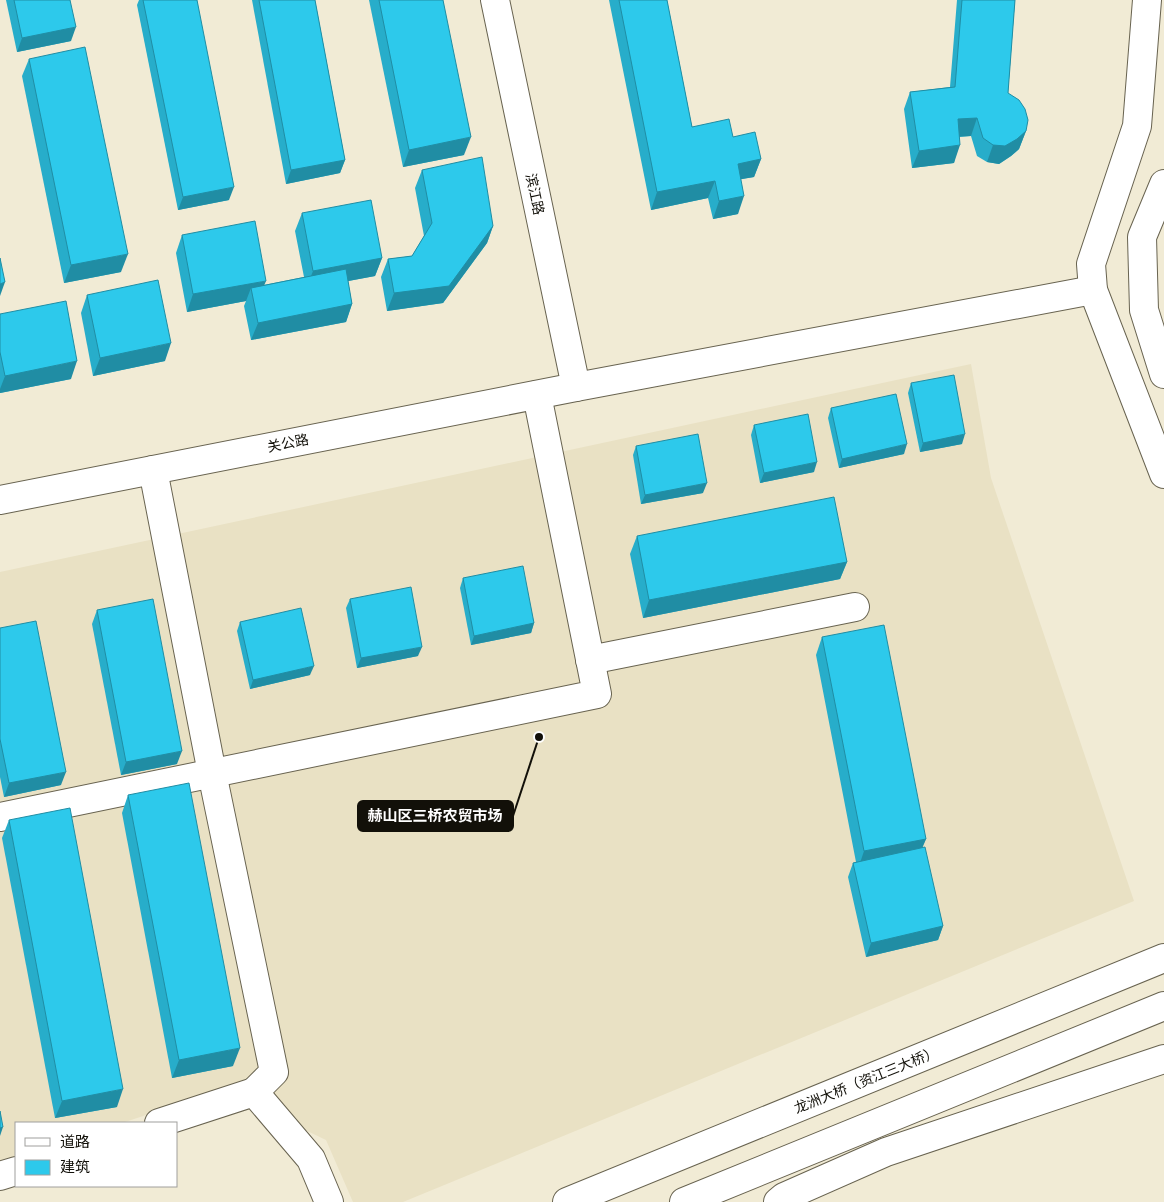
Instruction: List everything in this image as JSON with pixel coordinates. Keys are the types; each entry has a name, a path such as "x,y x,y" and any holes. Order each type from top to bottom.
{"main road":[{"name":"滨江路","path":"494,0 576,387"},
{"path":"1147,0 1137,126 1091,264 1094,290 1164,474"},
{"path":"1164,184 1142,237 1144,310 1164,374"},
{"name":"关公路","path":"0,500 576,387 1094,290"},
{"path":"0,817 597,694 537,395"},
{"path":"153,470 212,773 274,1072 254,1092 162,1122"},
{"path":"590,660 855,607"},
{"name":"龙洲大桥（资江三大桥）","path":"567,1202 1164,958"},
{"path":"684,1202 1164,1006"},
{"path":"778,1202 784,1197 886,1152 1164,1059"},
{"path":"254,1092 311,1159 329,1202"},
{"path":"0,1176 15,1171"}],"shaded area":[{"path":"971,364 991,478 1134,901 403,1202 353,1202 326,1140 222,1090 125,1122 15,1122 15,1159 0,1164 0,572"}],"building":[{"path":"14,0 70,0 76,27 22,38"},
{"path":"143,0 197,0 234,187 183,197"},
{"path":"259,0 315,0 345,160 291,170"},
{"path":"379,0 443,0 471,137 409,150"},
{"path":"619,0 667,0 692,127 729,119 733,137 755,132 761,159 738,164 744,196 719,201 715,181 657,192"},
{"path":"962,0 1015,0 1008,93 1019,100 1025,109 1028,120 1026,131 1005,146 993,145 983,138 977,118 958,119 960,145 919,151 910,92 955,87"},
{"path":"85,47 128,254 71,265 29,59"},
{"path":"482,157 493,226 449,286 394,293 388,259 412,256 432,223 422,170"},
{"path":"371,200 382,258 313,271 302,213"},
{"path":"255,221 266,281 193,294 182,235"},
{"path":"0,258 5,282 0,284"},
{"path":"346,269 352,304 258,323 251,288"},
{"path":"158,280 171,343 100,358 87,295"},
{"path":"66,301 77,361 5,376 0,352 0,314"},
{"path":"954,375 965,434 923,443 911,383"},
{"path":"896,394 907,444 842,459 831,408"},
{"path":"808,414 817,462 764,473 754,425"},
{"path":"698,434 707,483 645,495 636,446"},
{"path":"834,497 847,562 649,600 637,536"},
{"path":"523,566 534,623 474,636 463,578"},
{"path":"411,587 422,647 361,658 350,599"},
{"path":"153,599 182,751 126,762 97,610"},
{"path":"301,608 314,666 253,680 240,622"},
{"path":"36,621 66,772 9,783 0,739 0,628"},
{"path":"884,625 926,839 864,851 822,637"},
{"path":"189,783 240,1048 179,1060 128,795"},
{"path":"70,808 123,1089 62,1101 9,820"},
{"path":"925,847 943,926 871,943 853,863"},
{"path":"0,1111 3,1127 0,1128"}],"place":[{"name":"赫山区三桥农贸市场","path":"539,737"}]}
